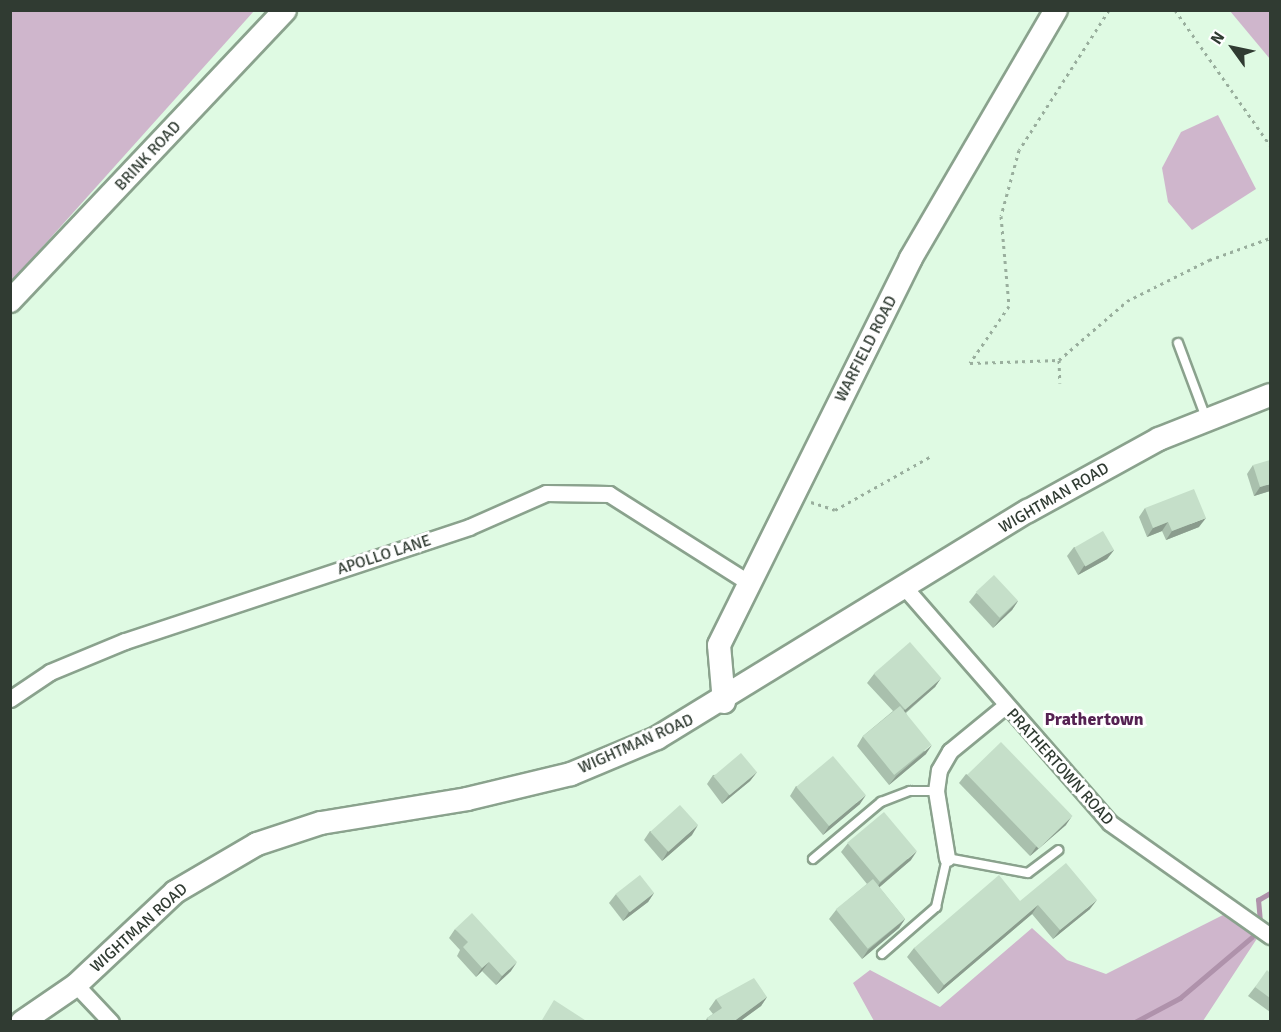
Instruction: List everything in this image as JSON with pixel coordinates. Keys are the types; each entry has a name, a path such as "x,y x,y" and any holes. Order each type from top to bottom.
{"main road":[{"name":"BRINK ROAD","path":"10,301 285,10"},
{"name":"WARFIELD ROAD","path":"724,702 719,645 911,258 1056,10"},
{"name":"WIGHTMAN ROAD","path":"22,1022 76,985 175,892 257,844 321,823 467,799 571,774 657,738 724,702 1028,511 1206,419 1270,395"}],"street":[{"name":"APOLLO LANE","path":"10,699 50,672 125,641 469,527 546,493 609,494 749,583"},
{"name":"PRATHERTOWN ROAD","path":"906,589 1005,706 1110,823 1270,936"},
{"path":"947,858 936,791 939,770 950,751 1005,706"},
{"path":"76,985 111,1022"}],"lane":[{"path":"1178,343 1206,419"},
{"path":"813,859 881,802 910,791 936,791"},
{"path":"882,954 936,907 947,858 1028,873 1058,850"}],"path":[{"path":"1109,10 1019,150 1001,216 1009,306 970,363 1059,360 1127,301 1209,260 1270,238"},
{"path":"1175,10 1270,145"},
{"path":"1059,360 1060,383"},
{"path":"792,496 835,510 933,455"}],"shaded area":[{"path":"10,11 254,11 11,282"},
{"path":"1230,11 1270,11 1270,59"},
{"path":"1218,115 1256,189 1192,230 1168,202 1162,168 1181,132"},
{"path":"1223,915 1258,937 1203,1021 874,1021 853,983 870,970 940,1007 1032,928 1067,960 1106,974"}],"building":[{"path":"1270,460 1270,484 1260,487 1253,465"},
{"path":"1194,489 1206,518 1172,531 1168,522 1153,528 1145,508"},
{"path":"1103,531 1114,550 1085,567 1074,548"},
{"path":"994,575 1018,601 1000,618 976,592"},
{"path":"910,642 941,678 905,710 874,673"},
{"path":"900,706 931,745 894,775 863,736"},
{"path":"1001,742 1073,816 1039,849 967,775"},
{"path":"741,753 757,772 729,795 713,776"},
{"path":"833,756 866,795 829,826 796,787"},
{"path":"680,805 698,825 668,852 650,832"},
{"path":"884,812 917,851 880,882 847,843"},
{"path":"1066,863 1097,900 1060,930 1038,905 944,985 914,948 999,875 1020,901"},
{"path":"640,875 654,893 630,912 616,894"},
{"path":"873,879 905,919 868,949 836,909"},
{"path":"472,913 517,962 502,976 489,962 482,968 463,947 468,942 455,929"},
{"path":"1267,970 1270,973 1270,998 1255,987"},
{"path":"754,978 767,997 733,1022 710,1022 707,1018 722,1008 716,999"},
{"path":"554,1000 588,1022 545,1022 542,1020"}],"waterway":[{"path":"1260,922 1258,900 1270,893"},
{"path":"1135,1022 1180,998 1252,937"}],"district":[{"name":"Prathertown","path":"1094,719"}]}
